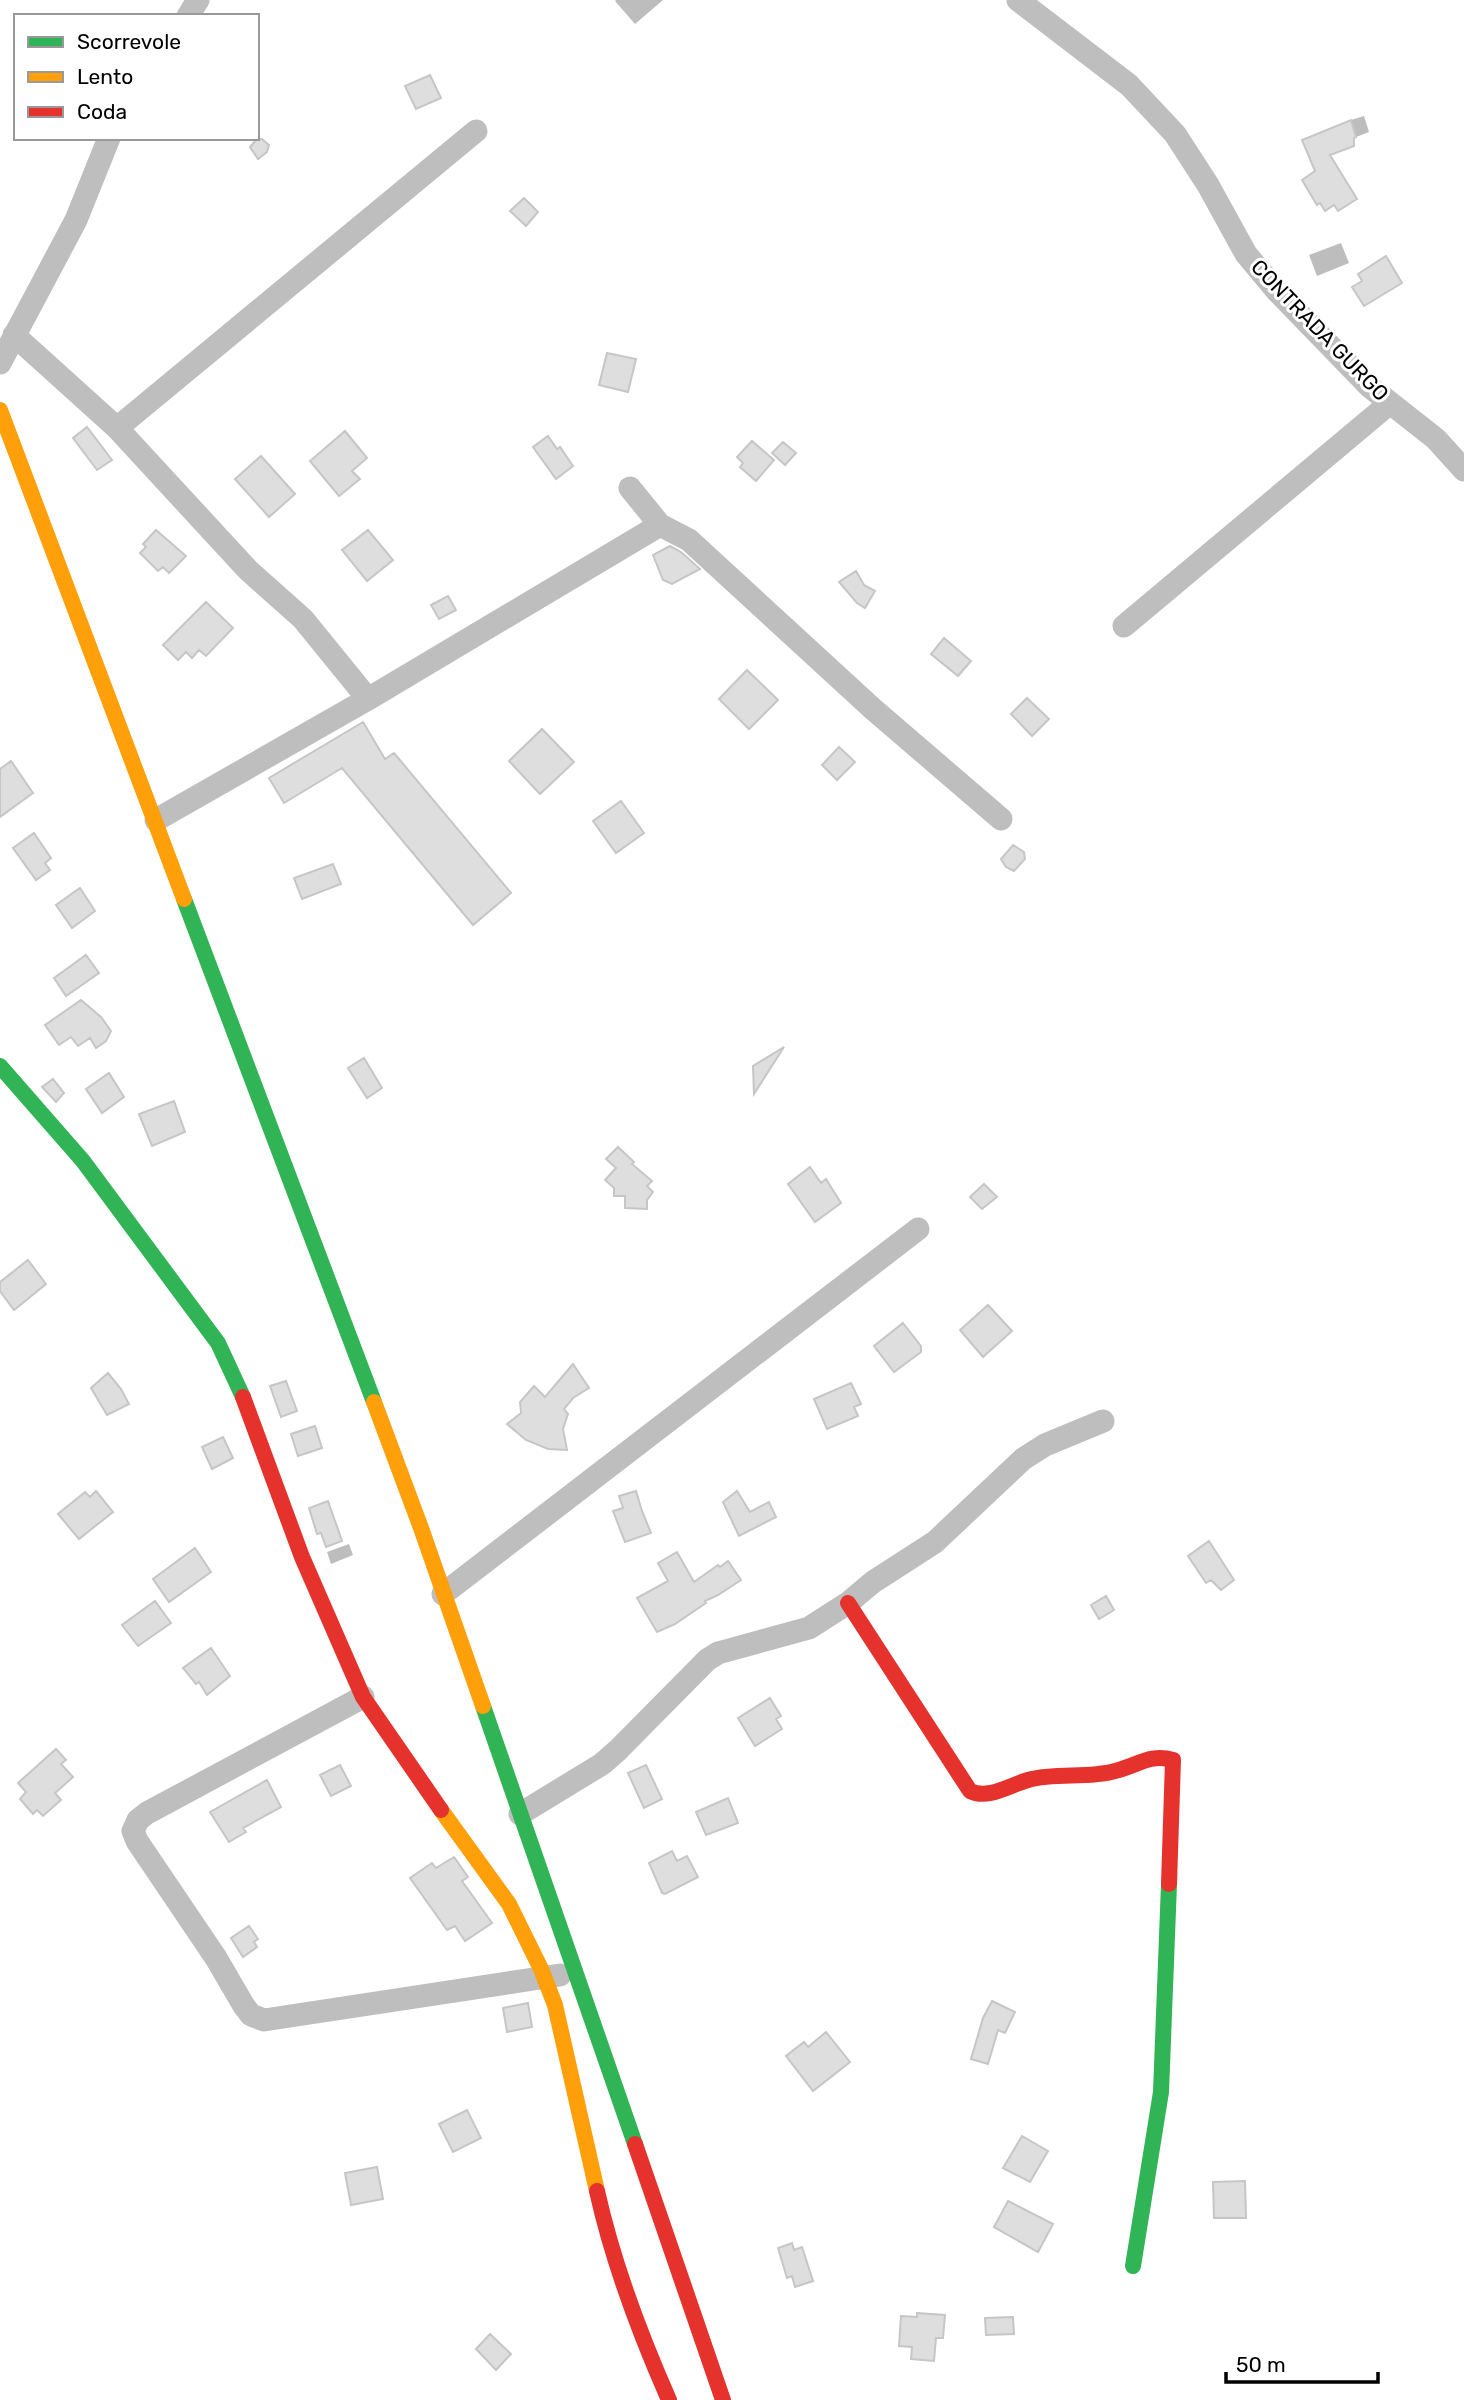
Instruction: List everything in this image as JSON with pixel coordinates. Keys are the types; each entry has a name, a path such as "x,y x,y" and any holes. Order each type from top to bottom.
{"street":[{"name":"CONTRADA GURGO","path":"1018,0 1129,85 1175,134 1246,254 1276,290 1370,387 1436,439 1464,470"},
{"path":"117,428 476,131"},
{"path":"0,363 76,220 108,140"},
{"path":"14,334 117,428 248,570 303,619 368,699"},
{"path":"1124,626 1390,403"},
{"path":"0,410 421,1528 723,2400"},
{"path":"630,488 660,525 689,540 873,709 1001,819"},
{"path":"156,820 368,699 660,525"},
{"path":"0,1066 83,1161 218,1343 244,1398 302,1557 363,1698 421,1784 470,1847 509,1904 555,2005 606,2230 642,2338 669,2400"},
{"path":"443,1594 918,1229"},
{"path":"520,1814 602,1764 707,1660 718,1654 809,1628 848,1603 873,1582 936,1542 1023,1459 1045,1446 1103,1421"},
{"path":"848,1603 970,1791 976,1794 986,1794 1030,1779 1114,1772 1159,1756 1173,1760 1161,2092 1133,2266"},
{"path":"363,1698 147,1813 138,1820 134,1831 137,1841 251,2015 264,2020 545,1979 576,1971"}],"shaded area":[{"path":"616,0 663,0 635,24"},
{"path":"1364,116 1369,132 1356,137 1351,120"},
{"path":"1341,243 1349,263 1317,276 1309,255"},
{"path":"349,1544 353,1555 331,1564 327,1552"}],"building":[{"path":"430,75 441,98 416,109 405,86"},
{"path":"1351,120 1356,137 1354,146 1330,155 1357,199 1338,211 1334,205 1325,211 1320,203 1317,205 1302,180 1315,171 1302,140"},
{"path":"259,139 269,145 267,152 258,159 250,147"},
{"path":"524,198 538,212 526,226 510,211"},
{"path":"1386,256 1402,283 1364,306 1352,287 1362,281 1358,274"},
{"path":"607,353 636,359 628,392 599,385"},
{"path":"87,427 112,460 97,470 73,438"},
{"path":"345,431 367,458 352,471 360,479 339,496 310,461"},
{"path":"548,436 557,449 560,447 573,466 556,479 533,447"},
{"path":"752,441 774,460 756,481 740,467 743,463 737,457"},
{"path":"783,442 796,453 785,465 772,453"},
{"path":"261,456 295,494 269,517 235,479"},
{"path":"156,530 186,556 169,573 163,567 158,571 140,553 146,547 143,544"},
{"path":"368,530 393,560 367,581 342,550"},
{"path":"670,546 700,569 672,584 663,580 653,555"},
{"path":"856,571 864,585 875,591 865,608 857,603 839,582"},
{"path":"448,596 456,610 439,619 431,605"},
{"path":"206,602 233,628 206,656 199,650 192,658 186,652 178,660 163,645"},
{"path":"944,638 971,661 958,676 931,654"},
{"path":"747,670 778,700 749,729 719,699"},
{"path":"1027,698 1049,719 1032,736 1011,714"},
{"path":"363,722 385,759 394,753 511,893 473,925 342,768 284,803 269,778"},
{"path":"542,729 574,762 540,794 509,761"},
{"path":"839,747 855,762 837,780 822,765"},
{"path":"11,761 33,793 0,817 0,769"},
{"path":"621,801 644,833 616,853 593,821"},
{"path":"34,833 51,858 45,863 50,870 36,880 13,848"},
{"path":"1013,845 1024,852 1025,859 1014,871 1006,867 1001,859"},
{"path":"333,864 341,884 302,899 294,878"},
{"path":"80,888 95,911 72,928 56,905"},
{"path":"86,955 99,973 66,996 54,978"},
{"path":"81,1000 101,1017 111,1031 106,1041 96,1048 90,1038 78,1046 71,1037 59,1045 45,1025"},
{"path":"784,1047 754,1094 753,1066"},
{"path":"364,1058 382,1088 367,1098 348,1068"},
{"path":"109,1073 124,1097 102,1113 86,1089"},
{"path":"53,1079 64,1093 56,1102 42,1087"},
{"path":"174,1101 185,1132 152,1146 139,1114"},
{"path":"618,1147 634,1162 632,1164 652,1181 647,1186 653,1192 647,1200 647,1209 625,1208 625,1196 614,1196 614,1188 605,1180 616,1168 606,1159"},
{"path":"810,1167 821,1183 826,1179 841,1203 815,1222 788,1184"},
{"path":"984,1184 997,1197 982,1209 970,1197"},
{"path":"28,1260 46,1284 14,1310 0,1291 0,1282"},
{"path":"988,1305 1012,1331 983,1357 960,1330"},
{"path":"903,1323 921,1346 921,1352 894,1372 874,1346"},
{"path":"573,1364 589,1388 573,1398 564,1409 568,1414 563,1429 567,1450 548,1449 526,1440 507,1424 521,1413 520,1402 534,1386 545,1397"},
{"path":"108,1373 129,1404 107,1415 91,1388"},
{"path":"286,1381 297,1411 281,1417 270,1386"},
{"path":"851,1383 861,1404 854,1407 858,1416 827,1429 814,1399"},
{"path":"315,1426 322,1448 298,1456 291,1434"},
{"path":"223,1437 233,1458 212,1469 202,1447"},
{"path":"96,1491 113,1512 79,1539 58,1514 85,1492 90,1497"},
{"path":"636,1491 651,1533 625,1542 613,1511 623,1508 619,1496"},
{"path":"737,1491 750,1512 769,1502 776,1517 739,1536 723,1502"},
{"path":"328,1501 342,1541 326,1547 321,1533 317,1534 309,1508"},
{"path":"1209,1541 1234,1580 1221,1590 1211,1580 1206,1583 1188,1556"},
{"path":"195,1548 211,1572 169,1602 153,1579"},
{"path":"677,1552 694,1582 728,1561 741,1580 705,1601 706,1603 675,1624 657,1632 637,1598 668,1581 658,1563"},
{"path":"1106,1596 1114,1610 1099,1619 1091,1605"},
{"path":"155,1601 171,1623 138,1646 122,1625"},
{"path":"211,1648 230,1676 207,1695 199,1682 196,1684 183,1668"},
{"path":"770,1698 781,1716 776,1719 782,1729 755,1746 738,1718"},
{"path":"56,1749 66,1760 61,1764 73,1777 55,1793 61,1800 43,1816 37,1810 33,1814 20,1799 26,1792 18,1783"},
{"path":"340,1765 351,1786 331,1796 320,1775"},
{"path":"646,1765 662,1799 644,1808 628,1773"},
{"path":"267,1780 281,1807 243,1828 246,1832 229,1842 210,1812"},
{"path":"728,1798 738,1823 706,1835 696,1812"},
{"path":"672,1851 677,1861 687,1856 698,1877 665,1894 662,1893 649,1863"},
{"path":"454,1857 468,1877 462,1881 492,1923 465,1941 455,1926 447,1930 410,1878 432,1863 436,1868"},
{"path":"249,1926 258,1939 254,1942 257,1947 243,1957 231,1938"},
{"path":"992,2001 1015,2012 1005,2033 998,2030 988,2064 971,2059 983,2018"},
{"path":"528,2003 532,2027 507,2032 503,2008"},
{"path":"826,2032 850,2062 813,2091 786,2056 804,2042 808,2047"},
{"path":"467,2110 481,2138 453,2152 439,2124"},
{"path":"1022,2136 1048,2151 1030,2182 1003,2168"},
{"path":"377,2167 383,2199 351,2205 345,2173"},
{"path":"1245,2181 1246,2218 1214,2218 1213,2182"},
{"path":"1008,2201 1053,2224 1038,2252 994,2227"},
{"path":"792,2243 794,2250 802,2247 813,2281 795,2287 792,2276 787,2278 778,2248"},
{"path":"917,2313 945,2315 943,2338 936,2338 934,2361 911,2359 912,2347 899,2346 901,2316 917,2317"},
{"path":"1013,2317 1014,2334 986,2335 985,2318"},
{"path":"490,2334 511,2354 496,2370 476,2349"}],"traffic: fast":[{"path":"184,899 374,1402"},
{"path":"0,1066 83,1161 218,1343 243,1397"},
{"path":"483,1706 635,2144"},
{"path":"1133,2266 1161,2092 1169,1884"}],"traffic: slow":[{"path":"0,410 184,899"},
{"path":"374,1402 483,1706"},
{"path":"441,1810 509,1904 541,1969 555,2005 597,2191"}],"traffic: jam":[{"path":"243,1397 302,1557 363,1697 441,1810"},
{"path":"848,1603 970,1791 992,1793 1028,1780 1049,1776 1094,1775 1123,1769 1150,1759 1173,1760 1169,1884"},
{"path":"635,2144 723,2400"},
{"path":"597,2191 628,2297 669,2400"}]}
